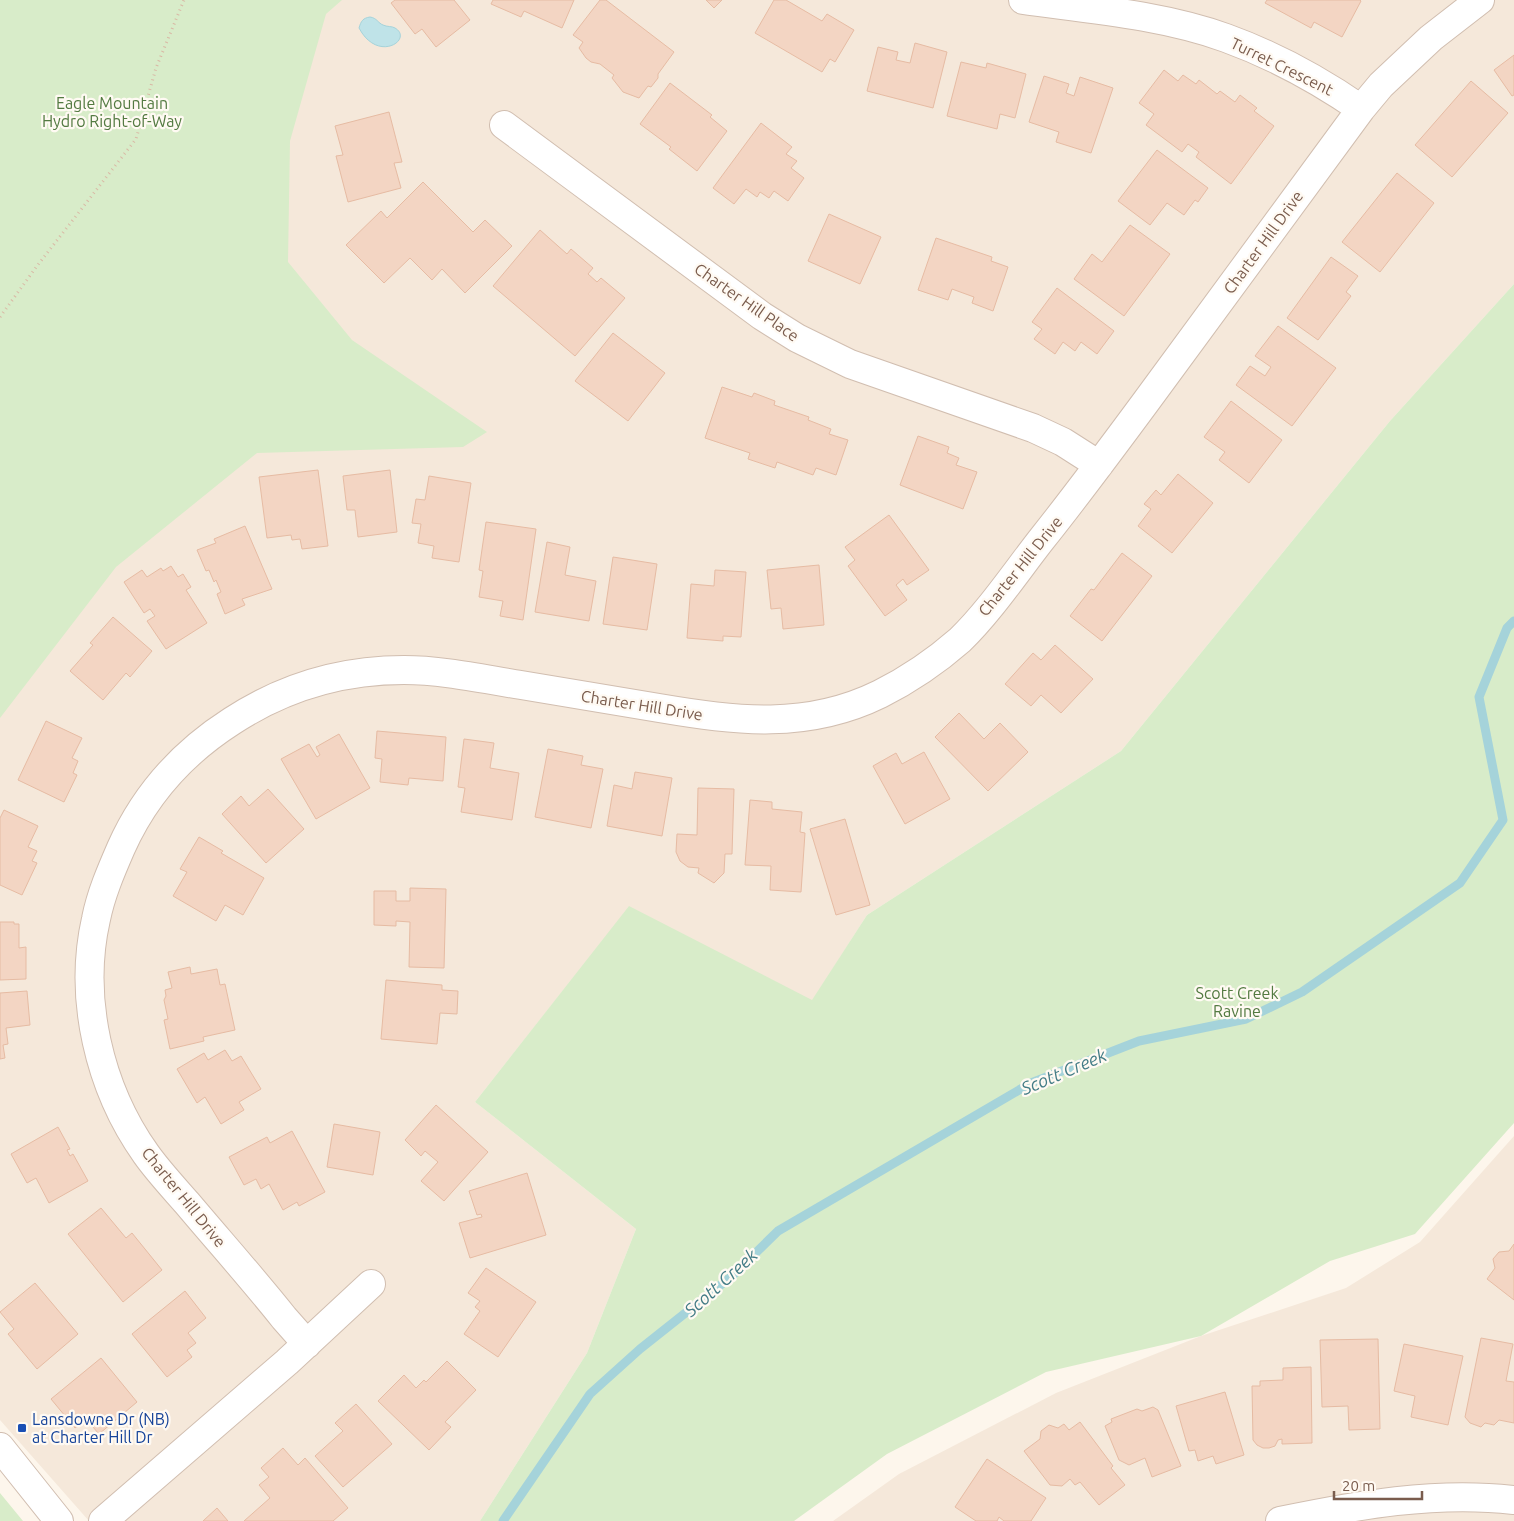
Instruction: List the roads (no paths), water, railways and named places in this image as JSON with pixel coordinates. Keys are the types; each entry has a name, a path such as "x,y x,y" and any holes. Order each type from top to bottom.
{"street":[{"name":"Turret Crescent","path":"1022,0 1154,19 1225,37 1259,51 1315,79 1361,109"},
{"name":"Charter Hill Drive","path":"307,1344 146,1154 118,1106 105,1071 90,1001 89,964 93,932 110,873 131,825 156,786 212,733 253,706 297,687 349,674 405,670 459,675 707,716 759,721 808,717 843,708 879,694 919,672 960,639 992,603 1099,465 1361,109 1381,85 1431,38 1480,0"},
{"name":"Charter Hill Place","path":"504,125 762,316 797,338 850,364 1033,428 1063,442 1099,465"},
{"path":"103,1521 307,1344 371,1284"},
{"path":"0,1447 59,1521"},
{"path":"1280,1521 1346,1508 1430,1498 1514,1500"}],"water":[{"path":"370,17 383,25 395,28 400,33 400,38 397,42 391,46 384,47 375,45 367,39 359,28 363,20"}],"waterway":[{"name":"Scott Creek","path":"503,1521 590,1394 640,1349 732,1276 778,1231 1031,1083 1139,1041 1246,1019 1302,992 1460,883 1503,820 1479,697 1507,628 1514,621"}],"place":[{"name":"Lansdowne Dr (NB) at Charter Hill Dr","path":"22,1428"}],"park label":[{"name":"Eagle Mountain Hydro Right-of-Way","path":"112,112"},
{"name":"Scott Creek Ravine","path":"1237,1002"}]}
